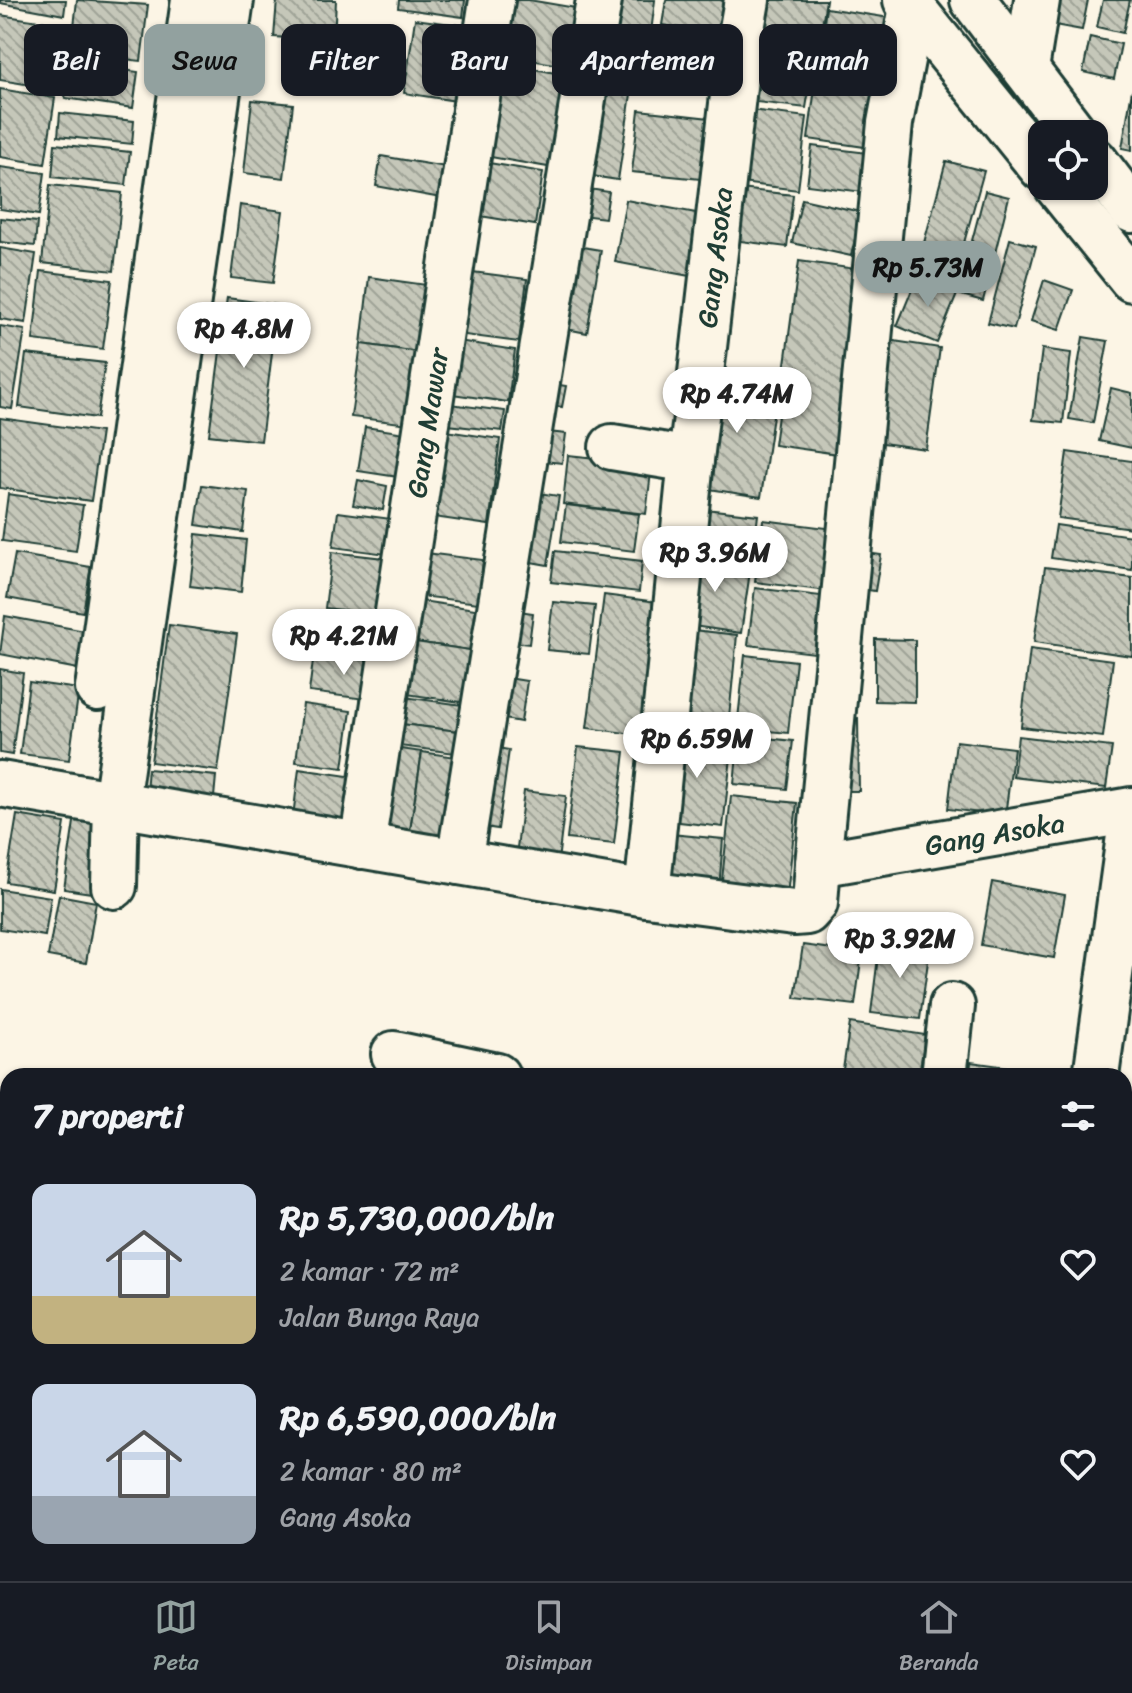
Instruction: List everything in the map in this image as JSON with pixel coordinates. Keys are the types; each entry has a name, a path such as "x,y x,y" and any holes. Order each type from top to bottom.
{"street":[{"path":"98,688 194,0"},
{"path":"114,886 116,803 231,0"},
{"name":"Gang Mawar","path":"362,846 492,0"},
{"path":"459,862 599,0"},
{"name":"Gang Asoka","path":"647,894 691,460 736,68 747,0"},
{"path":"973,0 1064,120"},
{"path":"1026,69 1037,0"},
{"path":"0,784 647,894 794,913 807,912 815,903 890,123 909,4"},
{"path":"909,4 1028,151"},
{"path":"1108,178 1132,210"},
{"path":"1068,200 1132,279"},
{"path":"612,447 691,460"},
{"path":"1097,1068 1132,812"},
{"name":"Gang Asoka","path":"818,864 1132,812"},
{"path":"945,1068 952,1006"},
{"path":"394,1054 460,1068"}],"building":[{"path":"0,0 66,0 64,15 0,3"},
{"path":"77,0 148,5 141,61 128,60 128,24 74,24"},
{"path":"277,0 336,0 335,24 281,24 281,37 274,37"},
{"path":"399,0 465,0 463,17 398,8"},
{"path":"506,0 529,0 576,8 573,24 552,24 552,64 536,61 536,24 502,24"},
{"path":"607,0 655,0 652,24 604,24"},
{"path":"666,0 734,0 730,24 662,24"},
{"path":"770,0 826,0 822,24 766,24"},
{"path":"1043,0 1088,0 1082,30 1038,22"},
{"path":"1103,0 1130,0 1123,33 1097,27"},
{"path":"826,8 897,19 896,24 824,24"},
{"path":"0,15 58,24 24,24 24,84 0,80"},
{"path":"415,19 452,24 422,24 422,96 406,93"},
{"path":"1090,37 1121,44 1114,79 1083,72"},
{"path":"536,69 552,72 552,96 562,96 548,167 485,156 497,96 536,96"},
{"path":"128,71 138,72 133,108 65,98 128,96"},
{"path":"759,81 759,96 808,96 806,108 756,102"},
{"path":"0,89 24,93 24,96 55,98 45,164 0,157"},
{"path":"1132,90 1132,150 1122,148"},
{"path":"424,96 464,96 463,102"},
{"path":"584,96 631,96 618,180 572,173"},
{"path":"814,96 886,96 879,149 808,139"},
{"path":"252,100 293,104 284,178 244,173"},
{"path":"742,109 807,117 798,190 733,182"},
{"path":"639,110 727,120 720,181 632,172"},
{"path":"60,113 134,121 132,144 58,136"},
{"path":"55,144 130,152 126,185 52,177"},
{"path":"812,146 876,154 871,193 807,185"},
{"path":"381,156 446,167 441,198 376,186"},
{"path":"946,161 984,171 955,275 918,265"},
{"path":"483,162 543,172 535,225 474,215"},
{"path":"0,167 45,173 39,215 0,209"},
{"path":"50,185 122,193 114,271 42,263"},
{"path":"576,187 609,192 605,218 572,214"},
{"path":"723,187 793,195 787,247 717,238"},
{"path":"985,191 1009,197 983,301 958,294"},
{"path":"802,199 861,212 851,256 792,243"},
{"path":"626,200 707,215 695,277 615,262"},
{"path":"240,205 283,211 273,283 231,278"},
{"path":"0,218 37,222 35,246 0,242"},
{"path":"1010,239 1036,246 1014,329 988,323"},
{"path":"565,244 601,250 587,333 551,326"},
{"path":"0,248 36,254 26,323 0,319"},
{"path":"799,261 863,270 838,454 774,445"},
{"path":"457,270 527,279 519,342 449,333"},
{"path":"41,271 112,280 103,349 33,340"},
{"path":"918,275 958,292 937,343 897,326"},
{"path":"369,277 434,286 426,353 361,344"},
{"path":"1044,280 1073,290 1059,330 1031,321"},
{"path":"227,298 278,305 261,441 209,435"},
{"path":"0,326 25,330 12,409 0,407"},
{"path":"1083,337 1108,341 1093,423 1069,419"},
{"path":"446,339 515,350 508,402 438,392"},
{"path":"881,339 940,348 926,449 868,441"},
{"path":"361,344 426,353 417,425 351,417"},
{"path":"1042,349 1071,353 1063,423 1033,420"},
{"path":"26,354 105,363 97,418 19,407"},
{"path":"712,373 778,382 761,497 696,487"},
{"path":"542,382 566,386 562,407 539,403"},
{"path":"1111,388 1132,393 1132,448 1099,441"},
{"path":"442,403 505,411 502,431 439,424"},
{"path":"0,418 101,432 91,501 0,488"},
{"path":"365,427 412,434 405,478 358,471"},
{"path":"433,429 500,439 489,525 420,515"},
{"path":"538,431 566,434 562,463 534,460"},
{"path":"1067,452 1132,461 1132,528 1058,518"},
{"path":"568,455 652,464 646,514 563,504"},
{"path":"358,480 387,486 383,510 353,505"},
{"path":"202,485 248,491 243,532 196,525"},
{"path":"525,491 559,496 548,565 514,559"},
{"path":"8,494 83,505 76,551 2,541"},
{"path":"566,505 639,514 634,551 561,542"},
{"path":"696,508 758,515 753,556 692,550"},
{"path":"338,512 399,520 394,555 333,547"},
{"path":"763,520 835,529 827,591 755,582"},
{"path":"1056,525 1132,536 1132,570 1051,558"},
{"path":"196,534 246,540 241,592 190,586"},
{"path":"555,551 642,561 639,592 551,582"},
{"path":"854,551 881,555 875,591 849,587"},
{"path":"332,552 392,559 385,615 325,608"},
{"path":"418,552 483,560 478,603 412,595"},
{"path":"15,554 91,567 83,612 7,598"},
{"path":"688,556 751,565 741,633 679,624"},
{"path":"1045,567 1132,578 1132,656 1034,642"},
{"path":"755,588 821,596 814,653 748,645"},
{"path":"604,595 658,602 641,735 587,728"},
{"path":"408,599 482,610 476,651 402,640"},
{"path":"553,602 595,606 589,654 547,650"},
{"path":"506,609 533,613 529,644 502,641"},
{"path":"320,611 384,620 379,662 314,653"},
{"path":"5,616 85,631 78,669 0,654"},
{"path":"169,625 237,634 218,771 151,762"},
{"path":"676,628 737,635 728,728 667,723"},
{"path":"875,639 915,640 915,702 875,701"},
{"path":"402,640 476,651 468,703 393,692"},
{"path":"1030,649 1113,660 1103,737 1021,727"},
{"path":"314,653 379,662 373,700 309,692"},
{"path":"745,655 796,661 788,733 737,728"},
{"path":"0,669 23,673 12,755 0,753"},
{"path":"495,676 527,681 521,722 488,716"},
{"path":"29,682 79,689 69,760 20,754"},
{"path":"397,696 470,706 466,732 393,723"},
{"path":"303,704 351,711 343,768 296,762"},
{"path":"858,718 859,791 837,791 836,719"},
{"path":"393,723 466,732 463,754 391,745"},
{"path":"671,733 733,740 723,827 662,820"},
{"path":"739,735 793,741 787,789 734,784"},
{"path":"1018,736 1112,747 1106,788 1013,777"},
{"path":"956,741 1014,748 1005,816 948,809"},
{"path":"481,745 509,750 498,829 470,825"},
{"path":"387,747 422,752 408,844 373,838"},
{"path":"578,747 625,752 614,844 567,839"},
{"path":"422,752 469,759 456,851 408,844"},
{"path":"148,769 216,776 213,808 145,801"},
{"path":"299,769 369,779 362,827 293,817"},
{"path":"524,791 566,796 558,861 516,856"},
{"path":"731,796 797,803 787,896 721,889"},
{"path":"17,815 65,823 54,890 6,882"},
{"path":"75,815 115,821 105,895 64,889"},
{"path":"660,833 723,839 719,889 655,882"},
{"path":"992,882 1065,895 1054,958 981,945"},
{"path":"0,889 51,897 45,936 0,929"},
{"path":"59,895 96,902 86,963 48,956"},
{"path":"880,941 930,947 920,1019 871,1013"},
{"path":"803,945 862,953 855,1005 795,998"},
{"path":"850,1023 925,1035 920,1068 843,1068"},
{"path":"971,1062 1015,1068 971,1068"}]}
